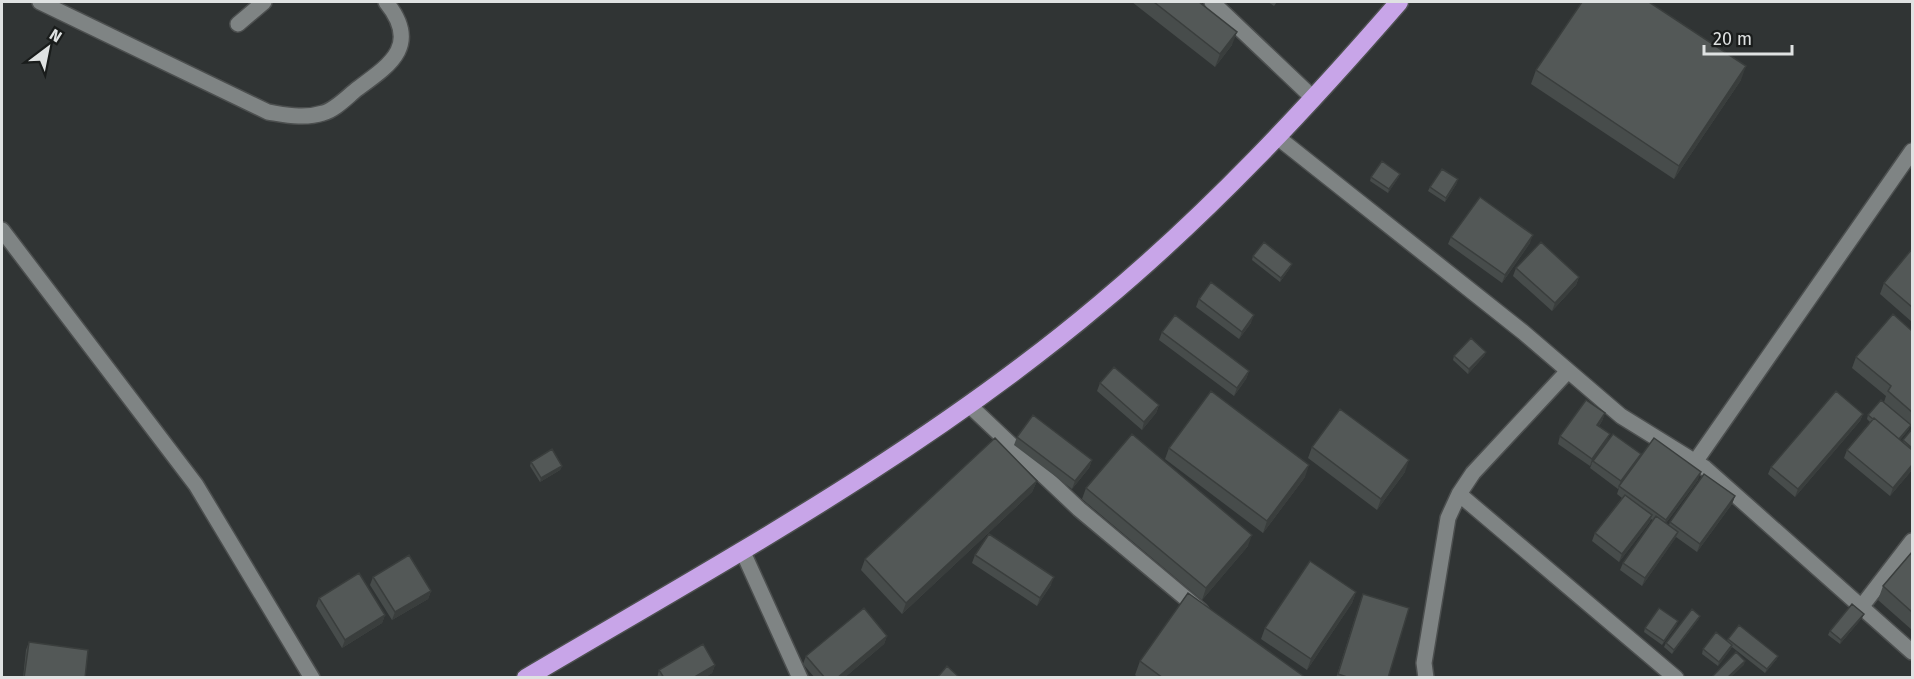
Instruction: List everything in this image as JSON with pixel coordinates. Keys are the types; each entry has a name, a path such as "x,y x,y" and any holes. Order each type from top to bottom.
{"highway":[{"path":"526,678 863,476 968,404 1101,304 1199,214 1276,136 1399,2"}],"street":[{"path":"40,2 268,112 298,118 325,113 392,63 401,49 399,28 389,3"},
{"path":"238,24 264,2"},
{"path":"1212,2 1312,97"},
{"path":"1276,136 1621,416 1695,462 1912,652"},
{"path":"1695,462 1912,151"},
{"path":"2,230 196,485 312,678"},
{"path":"1426,678 1424,663 1448,518 1459,494 1473,473 1568,371"},
{"path":"968,404 1079,509 1215,622"},
{"path":"1459,494 1676,678"},
{"path":"1862,606 1912,541"},
{"path":"742,550 800,678"}],"building":[{"path":"1154,2 1199,2 1237,32 1220,54"},
{"path":"1582,2 1649,2 1746,66 1679,166 1536,70"},
{"path":"1382,161 1400,174 1389,189 1371,177"},
{"path":"1442,169 1458,179 1446,198 1430,187"},
{"path":"1480,197 1533,235 1505,275 1451,237"},
{"path":"1264,242 1292,264 1281,278 1253,256"},
{"path":"1541,242 1579,277 1555,303 1516,268"},
{"path":"1912,249 1912,307 1884,283"},
{"path":"1211,282 1254,315 1242,332 1199,299"},
{"path":"1893,314 1912,331 1912,412 1888,391 1891,386 1856,357"},
{"path":"1175,315 1249,371 1237,388 1162,332"},
{"path":"1471,338 1486,352 1469,369 1454,356"},
{"path":"1114,367 1159,405 1144,422 1100,383"},
{"path":"1211,391 1309,465 1267,521 1169,448"},
{"path":"1836,391 1863,414 1798,489 1771,467"},
{"path":"1586,400 1605,413 1597,425 1610,434 1592,459 1560,436"},
{"path":"1881,400 1911,425 1899,439 1868,415"},
{"path":"1340,409 1409,460 1381,499 1312,447"},
{"path":"1033,415 1092,460 1075,481 1017,437"},
{"path":"1874,418 1912,450 1912,465 1893,488 1847,450"},
{"path":"1912,429 1912,448 1903,440"},
{"path":"1132,434 1252,535 1206,588 1086,488"},
{"path":"1613,434 1641,454 1621,481 1593,461"},
{"path":"995,438 1037,481 906,603 865,559"},
{"path":"1654,438 1701,472 1666,520 1619,486"},
{"path":"552,449 562,466 541,478 531,462"},
{"path":"1704,474 1735,496 1700,544 1670,522"},
{"path":"1625,495 1652,515 1622,554 1595,533"},
{"path":"1656,516 1678,532 1645,578 1623,563"},
{"path":"989,534 1054,577 1040,598 975,555"},
{"path":"1912,552 1912,612 1883,586"},
{"path":"409,555 431,591 395,612 373,577"},
{"path":"1310,561 1356,592 1311,659 1265,628"},
{"path":"359,573 385,615 345,640 319,598"},
{"path":"1188,593 1306,678 1163,678 1140,661"},
{"path":"1363,594 1409,608 1388,678 1350,678 1338,674"},
{"path":"1852,604 1864,614 1841,640 1830,631"},
{"path":"864,608 887,636 837,678 825,678 806,656"},
{"path":"1659,608 1678,621 1664,641 1645,628"},
{"path":"1692,609 1700,616 1674,650 1666,643"},
{"path":"1739,625 1778,656 1767,669 1728,639"},
{"path":"1716,632 1732,645 1719,662 1703,649"},
{"path":"29,642 88,650 85,678 24,678"},
{"path":"703,644 715,665 693,678 664,678 659,670"},
{"path":"1736,652 1745,661 1727,678 1711,678"},
{"path":"947,666 960,678 937,678"}]}
